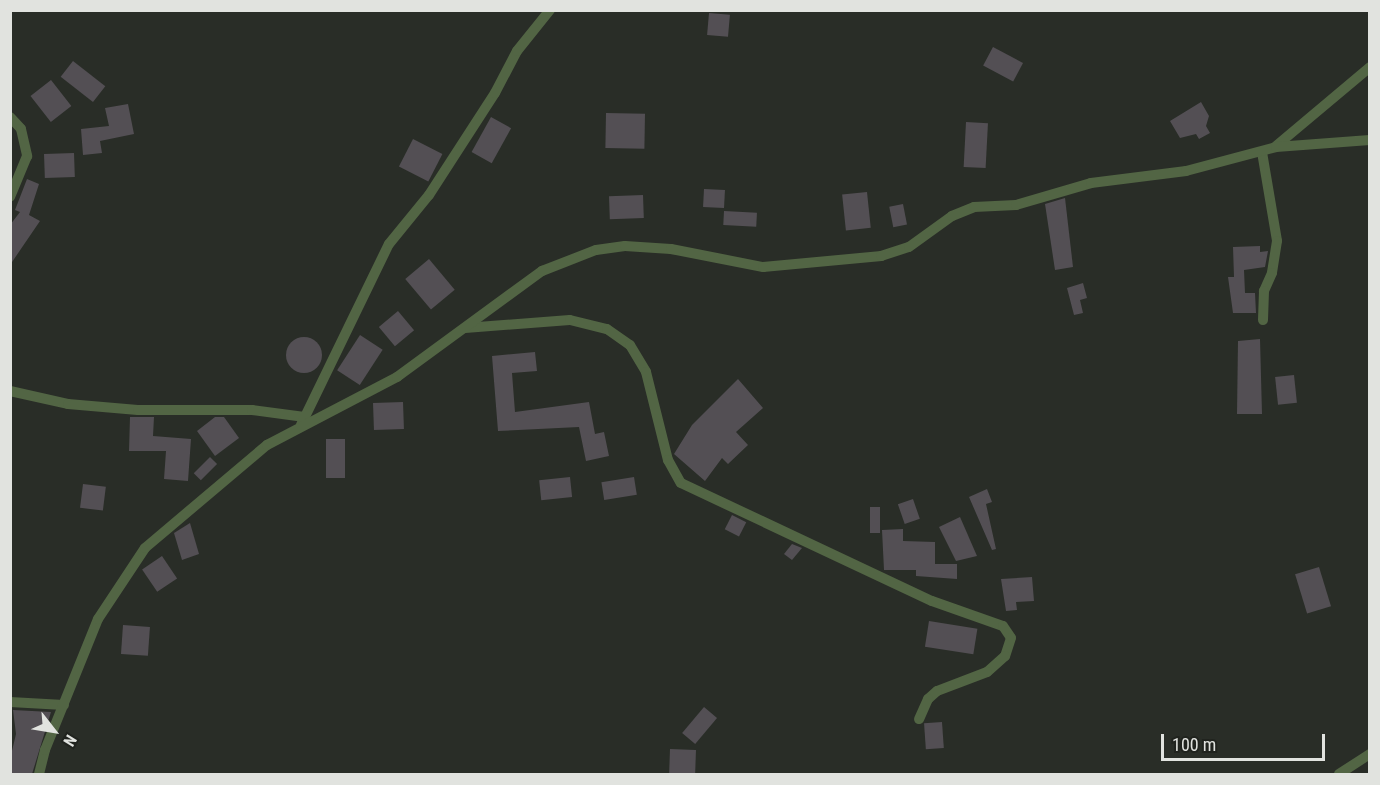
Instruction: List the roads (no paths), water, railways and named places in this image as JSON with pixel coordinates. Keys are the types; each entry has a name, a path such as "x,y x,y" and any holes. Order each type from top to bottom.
{"street":[{"path":"303,421 389,244 429,195 495,93 517,51 550,10"},
{"path":"1276,147 1370,67"},
{"path":"10,117 21,129 27,156 10,196"},
{"path":"39,774 98,619 145,548 230,474 303,421 388,382 464,328 522,281 596,249 649,246 763,267 881,256 915,243 966,210 1016,205 1091,183 1186,171 1276,147 1370,140"},
{"path":"1262,152 1277,241 1272,273 1264,291 1263,320"},
{"path":"464,328 570,320 607,329 630,345 646,372 668,460 681,483 922,597 1004,626 1011,638 1005,656 987,672 937,691 928,699 919,719"},
{"path":"10,391 80,405 138,410 252,410 303,421"},
{"path":"10,702 64,705"},
{"path":"1339,774 1370,754"}]}
